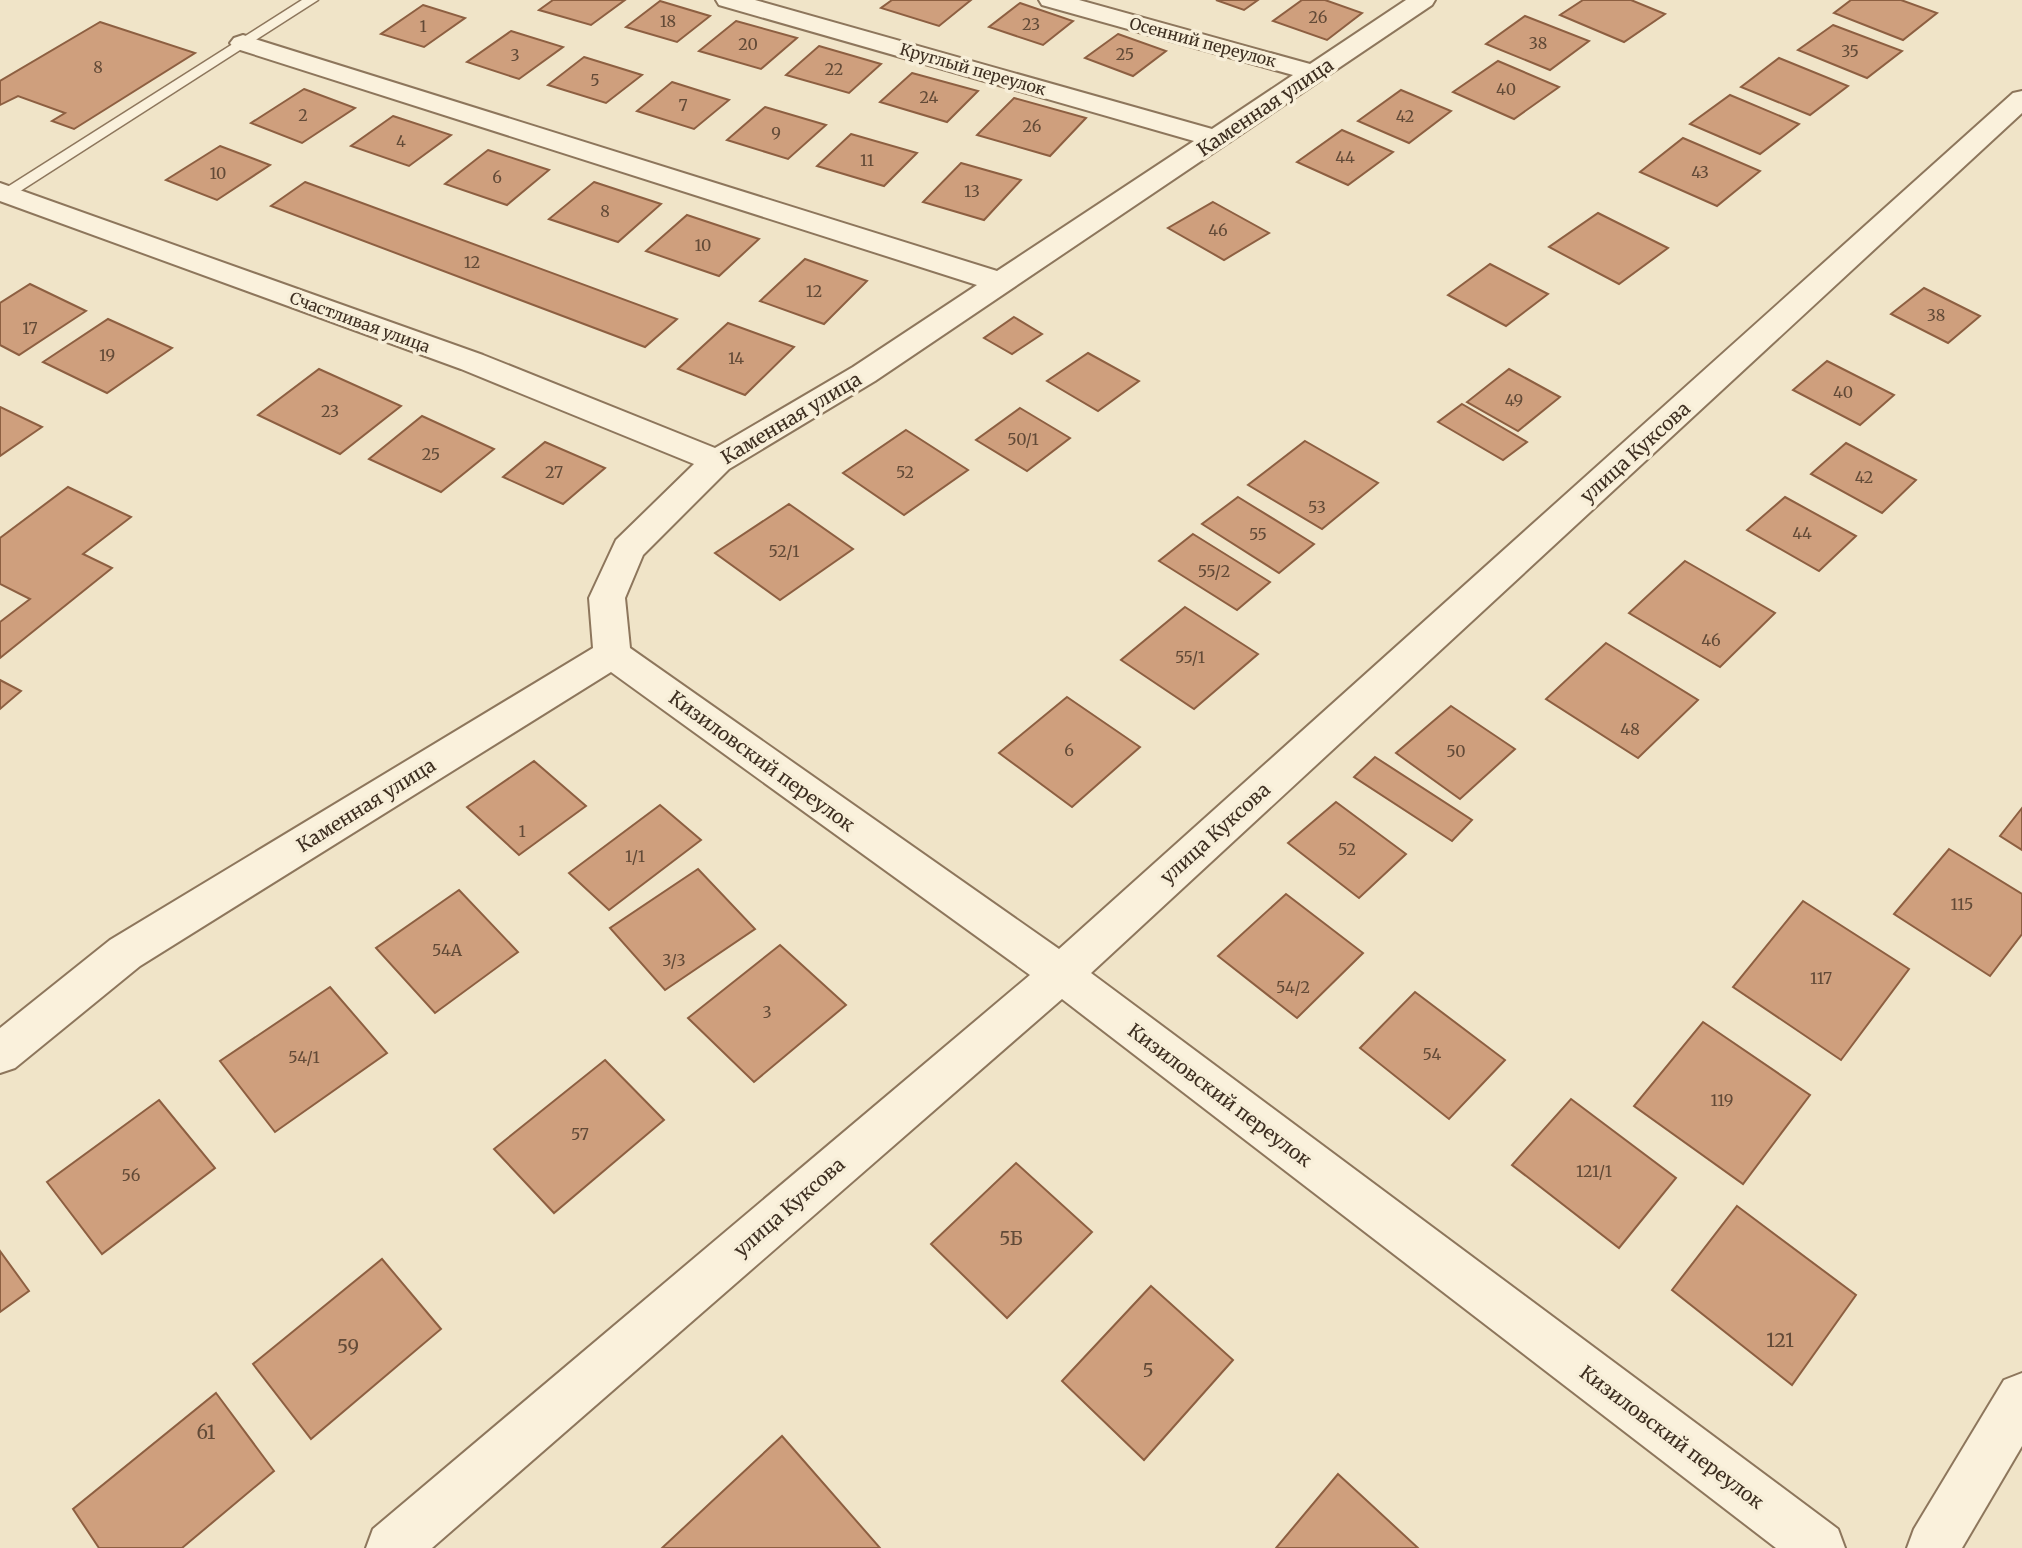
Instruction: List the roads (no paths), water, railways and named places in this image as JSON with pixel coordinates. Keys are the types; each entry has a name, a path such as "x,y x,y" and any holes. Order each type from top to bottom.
{"street":[{"name":"Круглый переулок","path":"729,0 1217,139"},
{"name":"Осенний переулок","path":"1051,0 1315,73"},
{"name":"Каменная улица","path":"0,1054 125,953 612,654 607,598 628,549 718,461 864,374 1423,0"},
{"path":"243,43 1003,282"},
{"name":"улица Куксова","path":"392,1548 1061,974 2022,99"},
{"name":"Счастливая улица","path":"3,192 472,362 718,461"},
{"name":"Кизиловский переулок","path":"612,654 1061,974 1819,1548"},
{"path":"1933,1548 2022,1398"}],"lane":[{"path":"3,192 311,0"}]}
